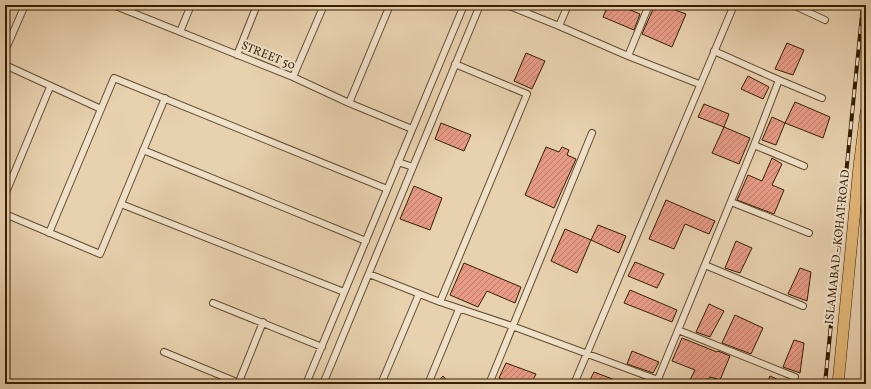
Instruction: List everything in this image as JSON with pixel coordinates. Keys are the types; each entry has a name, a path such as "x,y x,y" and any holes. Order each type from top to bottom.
{"highway":[{"name":"ISLAMABAD - KOHAT ROAD","path":"838,384 861,196 866,112"}],"street":[{"path":"5,51 25,5"},
{"name":"STREET 50","path":"113,5 121,6 180,32 293,77 349,103 412,129"},
{"path":"180,32 192,5"},
{"path":"237,55 257,5"},
{"path":"293,77 324,5"},
{"path":"349,103 390,5"},
{"path":"306,384 464,5"},
{"path":"323,384 480,5"},
{"path":"508,5 628,56 699,84"},
{"path":"559,26 568,5"},
{"path":"628,56 649,5"},
{"path":"574,384 699,84 734,5"},
{"path":"793,5 825,20"},
{"path":"714,51 822,98"},
{"path":"440,302 527,94 455,64"},
{"path":"5,65 50,87 101,109"},
{"path":"49,232 114,78 387,189"},
{"path":"369,274 459,309 587,353 657,382 779,80"},
{"path":"5,195 50,87"},
{"path":"5,214 100,254 164,98"},
{"path":"489,384 592,133"},
{"path":"754,145 804,166"},
{"path":"143,150 366,241"},
{"path":"398,162 413,167"},
{"path":"731,202 809,233"},
{"path":"121,204 344,292"},
{"path":"705,265 803,306"},
{"path":"381,384 419,294"},
{"path":"213,303 322,347"},
{"path":"428,384 459,309"},
{"path":"164,352 238,383 263,322"},
{"path":"678,330 796,377"}],"lane":[{"path":"528,14 531,5"}],"building":[{"path":"608,5 618,5 640,14 634,30 603,17"},
{"path":"655,5 662,5 686,14 672,47 642,34"},
{"path":"787,43 804,50 793,75 775,69"},
{"path":"526,53 545,61 532,89 514,81"},
{"path":"748,76 769,87 763,99 741,89"},
{"path":"795,102 830,117 823,138 785,123"},
{"path":"704,104 729,114 724,127 698,117"},
{"path":"772,117 785,123 776,145 762,140"},
{"path":"441,123 471,135 464,151 435,139"},
{"path":"724,127 750,138 739,164 712,153"},
{"path":"546,147 559,152 562,147 569,150 567,155 576,159 554,208 525,195"},
{"path":"772,158 782,164 772,185 784,190 774,214 737,200 748,175 762,181"},
{"path":"414,186 442,198 430,230 400,219"},
{"path":"666,200 715,221 709,234 685,224 674,249 649,239"},
{"path":"598,225 626,236 619,253 591,240"},
{"path":"565,229 591,240 577,273 551,261"},
{"path":"736,241 752,248 740,273 725,268"},
{"path":"635,262 664,274 657,288 628,276"},
{"path":"464,263 521,287 515,303 487,291 478,307 450,295"},
{"path":"800,268 811,272 807,301 788,294"},
{"path":"630,290 677,310 672,322 624,303"},
{"path":"709,304 724,311 710,337 696,332"},
{"path":"735,315 763,328 751,354 722,343"},
{"path":"682,338 730,356 720,380 710,377 705,384 688,384 695,370 672,361"},
{"path":"794,340 804,343 800,373 783,367"},
{"path":"632,351 659,362 653,373 627,364"},
{"path":"506,363 536,374 531,384 514,384 499,378"},
{"path":"594,372 623,383 623,384 588,384"},
{"path":"443,376 450,384 436,384"},
{"path":"770,376 788,384 766,384"}],"railway":[{"path":"825,384 863,5"}]}
